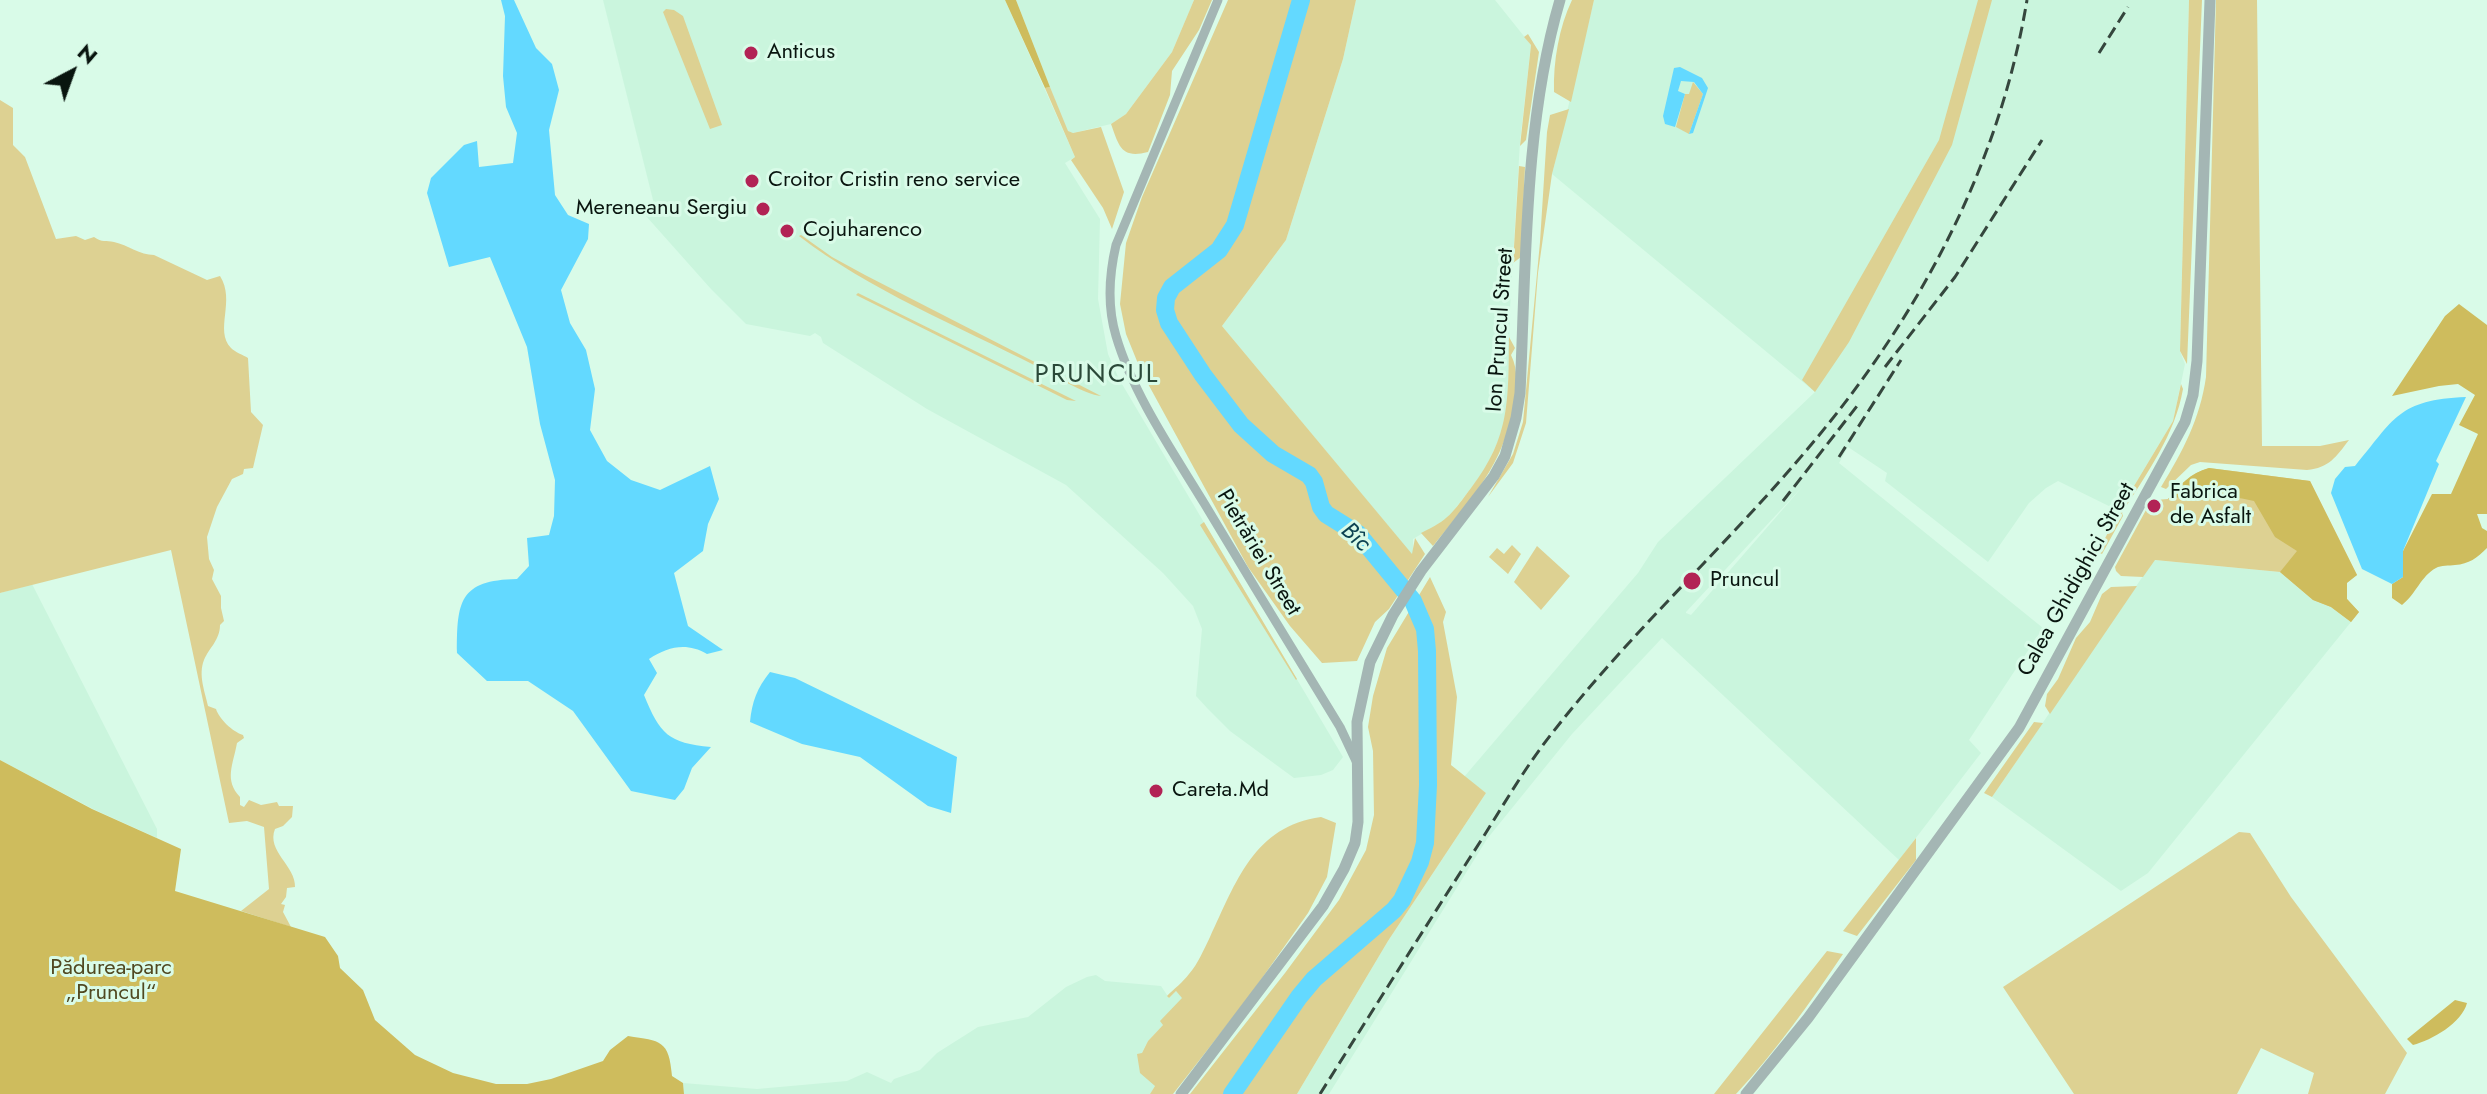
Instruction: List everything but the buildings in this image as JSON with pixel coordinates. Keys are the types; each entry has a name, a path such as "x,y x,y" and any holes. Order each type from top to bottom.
{"street":[{"name":"Pietrăriei Street","path":"1181,1094 1323,906 1355,843 1358,822 1358,766 1340,727 1165,439 1125,361 1115,335 1111,312 1109,284 1116,245 1218,0"},
{"name":"Ion Pruncul Street","path":"1358,766 1357,722 1370,662 1393,615 1421,571 1494,476 1512,436 1520,393 1536,118 1548,44 1560,0"},
{"name":"Calea Ghidighici Street","path":"1746,1094 1808,1018 2019,728 2185,422 2193,395 2197,361 2210,0"}],"shaded area":[{"path":"603,0 1005,0 1075,157 1065,163 1100,219 1098,299 1108,354 1119,379 1343,757 1333,770 1321,775 1294,778 1230,731 1208,709 1196,696 1202,629 1193,606 1163,573 1066,485 927,409 823,343 815,333 810,336 746,324 711,289 646,216 656,212"},
{"path":"1016,0 1194,0 1172,52 1126,114 1111,124 1073,133 1067,131"},
{"path":"1194,0 1212,0 1199,30 1172,71 1170,95 1148,152 1127,152 1119,144 1111,124 1126,114 1172,52"},
{"path":"1228,0 1356,0 1343,59 1286,240 1222,326 1412,554 1415,538 1425,554 1389,609 1375,622 1357,661 1322,663 1290,626 1248,567 1141,371 1126,334 1120,304 1126,243 1142,197"},
{"path":"1356,0 1495,0 1531,45 1520,142 1508,397 1503,430 1485,470 1448,518 1413,539 1413,556 1222,326 1286,240 1343,59"},
{"path":"1572,0 1594,0 1571,102 1554,92 1554,81 1560,33"},
{"path":"1594,0 2189,0 2180,351 2185,364 2173,421 2119,511 2058,481 2029,503 1988,562 1885,481 1887,473 1848,447 1839,463 2043,628 1969,740 1981,753 1899,860 1662,638 1572,734 1487,839 1329,1094 1297,1094 1388,941 1486,793 1464,777 1638,573 1658,542 1815,392 1552,174","holes":["1803,486 1691,615 1686,612"]},
{"path":"1978,0 1992,0 1952,145 1849,342 1815,392 1802,380 1939,140"},
{"path":"2189,0 2202,0 2187,364 2180,351"},
{"path":"2216,0 2257,0 2262,446 2320,446 2349,440 2331,461 2315,469 2200,462 2191,465 2166,489 2161,487 2190,434 2206,377"},
{"path":"666,9 683,16 722,125 710,129 663,12"},
{"path":"1528,34 1539,52 1526,140 1520,146 1531,45 1524,37"},
{"path":"1693,82 1703,94 1689,134 1676,127 1685,94 1689,94"},
{"path":"1050,87 1068,131 1073,133 1101,127 1124,192 1112,229 1103,208 1071,160 1075,157 1045,88"},
{"path":"0,100 13,108 13,145 25,157 56,239 76,236 85,240 94,237 119,243 154,255 207,280 220,276 224,286 226,341 248,358 251,412 263,425 253,468 244,469 243,474 232,479 217,507 207,537 209,559 214,570 212,579 221,596 224,621 204,660 202,677 208,706 216,709 227,725 244,738 237,743 231,772 240,805 244,807 249,800 261,805 277,802 279,806 293,806 292,817 275,829 273,837 294,879 295,887 287,888 281,904 285,905 283,912 291,927 241,911 269,889 264,827 247,821 229,823 171,550 0,593"},
{"path":"1569,109 1552,174 1538,273 1526,423 1513,463 1488,497 1513,454 1523,422 1547,132 1550,115"},
{"path":"1519,166 1525,167 1521,257 1513,263"},
{"path":"801,235 865,275 1101,396 1078,388 884,290 826,255"},
{"path":"858,293 1076,401 1067,400 856,295"},
{"path":"1509,337 1515,348 1511,355 1516,385 1503,445 1484,480 1433,546 1421,533 1450,515 1494,451 1505,416"},
{"path":"2181,384 2183,389 2179,406 2167,438 2122,513 2102,554 2098,552 2119,511 2173,421"},
{"path":"2209,468 2310,481 2357,575 2347,582 2347,599 2359,612 2351,622 2331,607 2313,600 2280,572 2155,560 2143,577 2121,576 2116,571 2115,567 2146,510 2155,500 2168,499 2191,476"},
{"path":"1204,522 1297,679 1296,680 1200,525"},
{"path":"1512,545 1521,554 1508,574 1489,557 1497,548 1504,554"},
{"path":"1537,546 1570,576 1541,610 1514,582"},
{"path":"2154,560 2280,572 2313,600 2331,607 2351,622 2148,873 2121,891 1992,797"},
{"path":"1430,577 1446,612 1443,622 1457,697 1451,765 1486,793 1388,941 1297,1094 1190,1094 1339,900 1366,850 1374,815 1373,751 1368,727 1373,696 1387,648"},
{"path":"32,584 157,829 157,838 93,809 0,760 0,593"},
{"path":"2137,586 2050,714 2045,706 2047,694 2058,679 2076,638 2090,622 2102,594 2111,587"},
{"path":"2034,722 2043,723 1992,797 1984,793"},
{"path":"1321,817 1336,823 1327,877 1308,913 1248,998 1173,1094 1150,1094 1155,1086 1140,1073 1137,1054 1142,1053 1163,1025 1160,1021 1182,998 1176,991 1169,998 1167,996 1195,966 1239,877 1263,844 1279,832 1298,822"},
{"path":"2239,832 2250,833 2291,897 2407,1053 2385,1094 2308,1094 2314,1073 2261,1048 2237,1094 2074,1094 2003,987"},
{"path":"1916,838 1916,860 1857,936 1843,931"},
{"path":"1827,951 1843,954 1779,1044 1736,1094 1714,1094"},
{"path":"1096,975 1105,981 1161,986 1169,998 1176,991 1183,998 1161,1021 1164,1024 1148,1041 1142,1053 1155,1086 1150,1094 684,1094 683,1083 757,1089 847,1081 867,1072 891,1083 894,1079 920,1070 937,1053 978,1027 1028,1017 1066,987"}],"green space":[{"path":"1005,0 1016,0 1050,87 1045,88"},
{"path":"2459,304 2487,325 2487,514 2477,514 2482,528 2487,531 2487,548 2469,562 2440,566 2431,571 2402,605 2392,598 2392,584 2403,577 2403,551 2432,494 2451,494 2478,434 2459,425 2475,395 2458,384 2392,396 2445,316"},
{"path":"2209,468 2310,481 2357,575 2347,583 2347,599 2359,612 2351,622 2331,607 2313,600 2280,572 2297,551 2275,537 2254,501 2211,496 2168,499 2191,476"},
{"name":"Pădurea-parc „Pruncul“","path":"0,760 92,809 181,849 175,891 325,937 338,956 340,968 363,990 375,1020 415,1055 453,1073 496,1084 527,1084 603,1061 610,1050 628,1036 661,1044 668,1055 672,1076 683,1083 684,1094 0,1094"},
{"path":"2455,1000 2467,1003 2453,1024 2421,1043 2413,1045 2407,1039"}],"water":[{"path":"501,0 514,0 536,48 552,64 559,90 549,130 555,195 568,215 589,224 588,239 561,290 570,323 586,350 595,389 590,430 607,461 631,480 660,490 710,466 719,499 708,524 703,551 674,573 688,626 723,650 707,654 684,647 663,651 649,659 657,673 644,695 661,728 685,743 711,747 692,768 684,789 675,800 631,791 573,711 528,681 487,681 457,653 458,620 465,597 483,584 517,579 529,566 527,538 549,535 554,516 555,480 540,424 527,347 490,257 449,267 427,193 431,178 464,145 477,141 479,167 513,163 517,133 506,107 503,76 505,16"},
{"path":"1680,67 1702,78 1708,88 1693,133 1689,134 1703,94 1694,82 1681,81 1678,91 1685,94 1675,127 1665,124 1663,116 1674,68"},
{"path":"2466,397 2436,461 2439,464 2403,551 2403,577 2392,584 2362,569 2331,493 2335,479 2345,467 2355,466 2390,424 2412,407"},
{"path":"770,672 795,678 957,757 951,813 928,806 860,757 802,744 750,722 756,696"}],"waterway":[{"name":"Bîc","path":"1232,1094 1314,979 1402,900 1420,862 1425,843 1427,651 1425,629 1413,601 1358,534 1326,514 1309,475 1273,454 1241,425 1203,375 1169,323 1165,310 1166,298 1172,287 1219,250 1235,225 1301,0"}],"railway":[{"path":"1320,1094 1541,747 1613,660 1805,452 1883,350 1947,241 1974,183 2014,63 2027,0"},
{"path":"2099,53 2128,7"},
{"path":"1885,367 1955,277 2042,140"},
{"path":"1839,457 1901,360"},
{"path":"1783,501 1857,406"}],"place":[{"name":"Anticus","path":"751,53"},
{"name":"Croitor Cristin reno service","path":"752,181"},
{"name":"Mereneanu Sergiu","path":"763,209"},
{"name":"Cojuharenco","path":"787,231"},
{"name":"Fabrica de Asfalt","path":"2154,506"},
{"name":"Pruncul","path":"1692,581"},
{"name":"Careta.Md","path":"1156,791"}],"district":[{"name":"PRUNCUL","path":"1097,376"}]}
